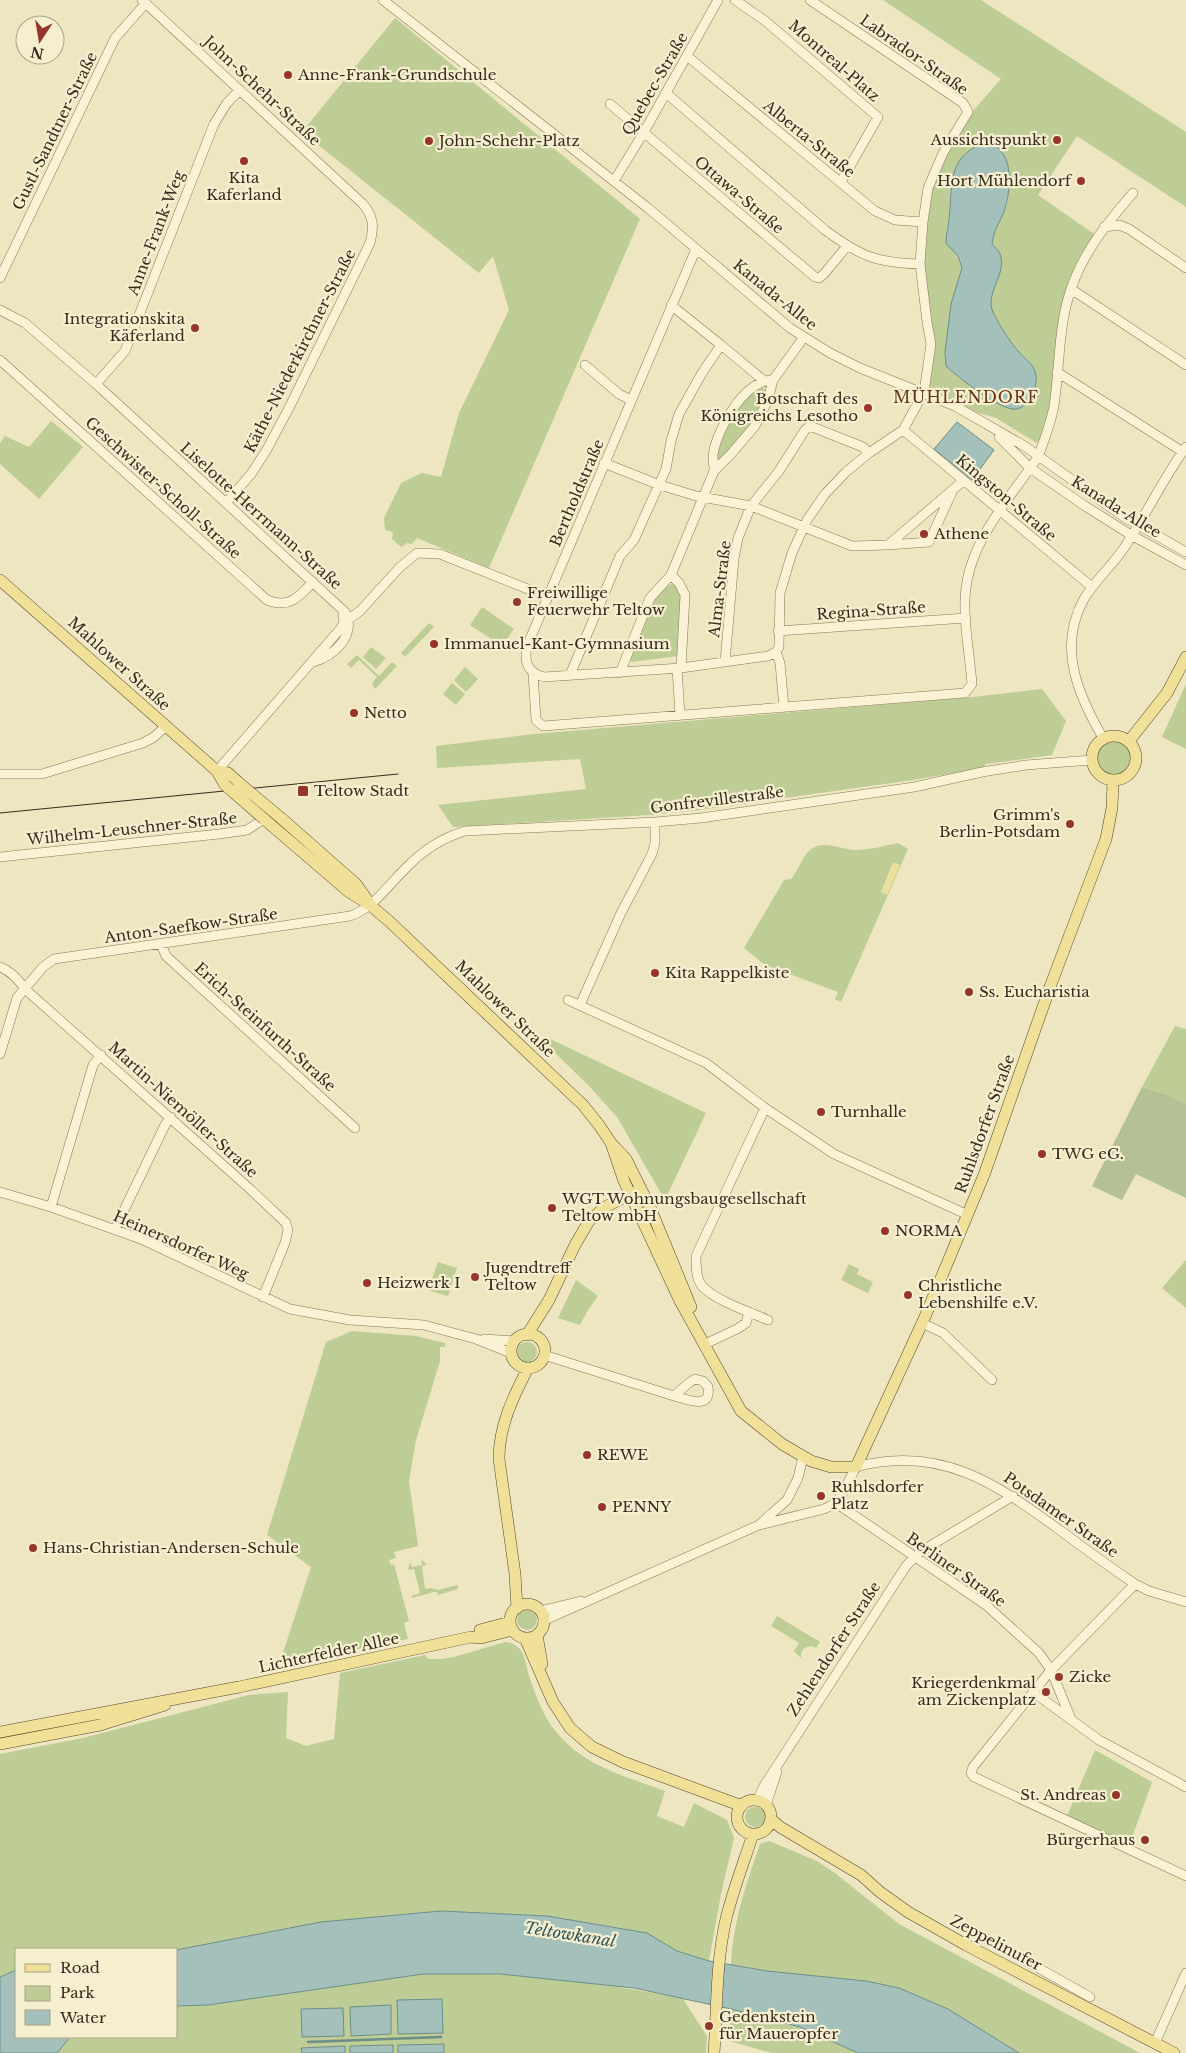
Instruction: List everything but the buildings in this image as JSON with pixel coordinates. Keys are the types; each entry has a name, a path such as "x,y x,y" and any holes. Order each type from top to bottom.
{"main road":[{"name":"Mahlower Straße","path":"0,580 217,771 226,785 264,819 349,892 370,904"},
{"path":"1129,741 1166,693 1186,657"},
{"path":"1116,736 1129,741 1135,749 1136,764 1128,776 1113,781 1107,780 1096,772 1092,760 1092,752 1096,744 1103,738 1116,736"},
{"name":"Mahlower Straße","path":"217,771 228,773 356,884 370,904 583,1105 611,1143 626,1159 658,1225 705,1344"},
{"name":"Ruhlsdorfer Straße","path":"856,1467 922,1323 984,1175 1057,967 1106,839 1112,808 1113,781"},
{"name":"Mahlower Straße","path":"611,1143 630,1194 679,1300 741,1411 782,1444 803,1457 831,1467 856,1467"},
{"path":"533,1337 579,1237 589,1220 605,1207 641,1190"},
{"path":"515,1574 529,1605 542,1616 543,1626 531,1636 520,1637 511,1626 512,1614 516,1608 515,1574 499,1459 501,1430 511,1402 518,1362 514,1342 518,1338 533,1337 544,1346 544,1355 538,1364 518,1362"},
{"path":"516,1608 529,1605"},
{"name":"Lichterfelder Allee","path":"0,1732 192,1696 471,1637 479,1631 511,1626"},
{"path":"531,1636 545,1681 560,1715 582,1740 605,1754 684,1784 740,1810"},
{"name":"Lichterfelder Allee","path":"0,1744 100,1725 192,1696"},
{"path":"714,2053 726,1920 754,1832 771,1819 769,1809 762,1803 747,1802 740,1810 739,1824 754,1832"},
{"name":"Zeppelinufer","path":"771,1819 861,1875 896,1904 923,1921 1174,2053"},
{"name":"Zeppelinufer","path":"754,1832 813,1845"}],"street":[{"name":"Kanada-Allee","path":"383,0 614,180 790,328 860,368 955,406 1026,448 1137,525 1186,552"},
{"name":"Quebec-Straße","path":"614,180 644,132 718,0"},
{"name":"Montreal-Platz","path":"735,0 764,20 878,118 841,182"},
{"name":"Labrador-Straße","path":"810,0 963,103 968,112 965,120 943,153 928,188 923,222"},
{"name":"John-Schehr-Straße","path":"144,2 364,204"},
{"name":"Gustl-Sandtner-Straße","path":"0,278 116,38 144,2"},
{"name":"Alberta-Straße","path":"687,56 875,211 895,220 923,222"},
{"name":"Anne-Frank-Weg","path":"96,384 125,351 214,124 227,103 240,90"},
{"name":"Ottawa-Straße","path":"666,93 825,230 847,246 871,258 891,263 920,264"},
{"name":"Ottawa-Straße","path":"610,104 815,277 819,278 824,274 847,246"},
{"path":"776,652 768,656 679,668 544,677 533,673 536,720 543,726 965,693 972,684 965,601 972,560 980,541 1038,457 1054,407 1060,340 1070,289 1084,260 1104,227 1133,193"},
{"name":"Käthe-Niederkirchner-Straße","path":"226,503 251,474 263,456 289,408 370,243 373,222 364,204"},
{"path":"784,708 780,663 776,652 778,647 780,593 792,553 804,527 825,494 846,472 869,453 903,430 924,392 931,344 920,264 923,222"},
{"path":"1104,227 1119,225 1129,229 1186,268"},
{"name":"Bertholdstraße","path":"533,673 525,660 527,646 696,249"},
{"path":"1070,289 1186,364"},
{"path":"671,305 768,380"},
{"name":"Liselotte-Herrmann-Straße","path":"0,310 25,323 96,384 341,608 344,622 313,662 217,771"},
{"path":"714,471 713,455 730,413 750,388 768,380 804,337"},
{"path":"570,675 620,556 634,540 666,469 671,441 679,414 702,373 721,345"},
{"name":"Geschwister-Scholl-Straße","path":"0,360 267,600 277,604 286,603 301,595 313,582"},
{"path":"585,365 619,394 631,400"},
{"path":"1057,372 1184,450 1125,547 1084,599 1074,625 1071,663 1084,702 1103,738"},
{"path":"620,673 650,598 671,575 714,471 755,426 768,400 768,380"},
{"name":"Alma-Straße","path":"725,662 734,559 738,538 751,506 779,471 805,430 810,426 863,447 869,453"},
{"name":"Kanada-Allee","path":"990,428 1030,468 1131,535 1186,565"},
{"name":"Kingston-Straße","path":"903,430 1092,587"},
{"path":"604,463 658,484 696,496 751,506 852,546 929,542 953,490"},
{"path":"888,545 963,481"},
{"path":"349,619 360,611 400,567 417,553 440,554 548,597"},
{"path":"671,575 679,583 685,595 679,668 680,715"},
{"path":"313,662 328,656 345,638 350,627 349,619 341,608"},
{"name":"Regina-Straße","path":"778,631 966,618"},
{"path":"0,774 42,774 143,743 154,737 166,726"},
{"name":"Gonfrevillestraße","path":"370,904 426,849 455,834 475,830 655,822 710,816 905,788 1026,765 1092,760"},
{"name":"Wilhelm-Leuschner-Straße","path":"0,857 247,830 264,819"},
{"path":"580,1005 621,913 652,854 655,843 655,822"},
{"name":"Anton-Saefkow-Straße","path":"0,1054 17,998 43,967 54,959 350,916 370,904"},
{"name":"Erich-Steinfurth-Straße","path":"161,944 166,956 355,1128"},
{"name":"Martin-Niemöller-Straße","path":"0,967 9,971 25,988 171,1117 286,1223 288,1230 285,1243 263,1297"},
{"path":"568,1000 706,1063 765,1108 834,1154 968,1215"},
{"path":"52,1207 93,1065 102,1055"},
{"path":"765,1108 696,1256 696,1270 702,1286 723,1300 768,1320"},
{"path":"115,1229 165,1125 171,1117"},
{"name":"Heinersdorfer Weg","path":"0,1192 52,1207 115,1229 170,1252 263,1297 298,1311 350,1320 408,1322 476,1338"},
{"path":"705,1344 742,1326 746,1323 749,1312"},
{"path":"922,1323 943,1333 992,1380"},
{"path":"476,1338 514,1342"},
{"path":"476,1338 518,1362"},
{"path":"544,1355 674,1396"},
{"path":"759,1525 787,1500 802,1468 803,1457"},
{"name":"Potsdamer Straße","path":"856,1467 879,1461 929,1463 959,1470 984,1479 1013,1496 1135,1584 1149,1591 1186,1602"},
{"path":"542,1616 573,1609 589,1600 759,1525 810,1514 836,1503 856,1467"},
{"name":"Zehlendorfer Straße","path":"762,1803 764,1786 906,1566 914,1558 1013,1496"},
{"name":"Berliner Straße","path":"836,1503 914,1558 986,1605 1039,1652 1051,1670 1071,1719"},
{"path":"1135,1584 1051,1670 972,1767 972,1775 1185,1874"},
{"path":"1033,1692 1099,1740 1186,1787"},
{"name":"Zeppelinufer","path":"969,1929 1090,1997"},
{"path":"1155,2043 1186,1973"}],"green space":[{"path":"883,0 981,0 1186,132 1186,207 1077,136 1038,195 1097,236 1071,289 1048,428 1037,443 996,418 955,406 924,392 929,367 920,264 928,188 965,120 1001,79","holes":["1006,160 1009,182 1008,200 1003,215 995,227 992,244 999,252 1001,263 992,294 991,306 1008,337 1016,349 1027,358 1033,370 1034,384 1031,397 1027,402 1014,409 989,398 958,377 945,352 951,304 962,268 946,230 951,210 950,191"]},
{"path":"395,18 640,219 489,568 417,538 412,544 407,543 401,547 392,539 393,532 385,530 384,518 401,483 422,473 441,477 459,413 509,310 493,256 479,273 302,132"},
{"path":"761,387 766,390 760,410 749,428 721,461 717,458 718,449 726,428 746,398 753,391"},
{"path":"51,421 83,447 39,499 0,464 0,443 5,436 29,447"},
{"path":"672,584 678,587 682,599 678,656 632,662 629,659 651,605 664,588"},
{"path":"482,607 514,629 502,646 470,625"},
{"path":"429,623 434,627 405,657 401,653"},
{"path":"371,647 386,658 376,669 363,657"},
{"path":"357,655 379,676 392,662 397,666 375,689 372,683 377,677 359,660 351,668 347,664"},
{"path":"465,667 478,679 466,692 454,680"},
{"path":"452,683 465,694 456,705 443,694"},
{"path":"1186,684 1186,749 1162,737"},
{"path":"1042,689 1066,721 1052,755 986,764 983,768 913,780 700,810 650,815 453,827 438,805 586,789 580,759 437,768 436,746 534,734 973,697"},
{"path":"1114,741 1126,746 1131,758 1126,770 1114,775 1102,770 1097,758 1102,746"},
{"path":"898,843 908,849 841,1002 835,999 838,992 765,965 744,948 784,880 791,879 810,850 821,845 861,850"},
{"path":"1175,1026 1186,1029 1186,1104 1171,1096 1142,1087"},
{"path":"546,1037 706,1113 665,1200 617,1117 591,1088 542,1040"},
{"path":"1142,1087 1171,1096 1186,1104 1186,1198 1136,1174 1122,1200 1092,1186"},
{"path":"1186,1260 1186,1308 1162,1288"},
{"path":"438,1262 457,1268 448,1296 428,1290"},
{"path":"849,1264 859,1269 857,1274 873,1282 868,1293 841,1280"},
{"path":"576,1280 598,1296 580,1325 558,1318"},
{"path":"352,1331 416,1336 445,1343 445,1347 440,1347 440,1361 416,1440 409,1481 418,1546 394,1552 396,1558 389,1560 391,1565 394,1564 409,1621 404,1623 408,1639 279,1665 311,1567 267,1535 326,1342"},
{"path":"527,1342 534,1345 537,1352 534,1359 527,1362 520,1359 517,1352 520,1345"},
{"path":"421,1559 427,1565 422,1566 425,1589 438,1590 458,1585 458,1589 438,1595 437,1592 434,1592 412,1598 412,1596 420,1593 414,1569 408,1570 410,1562 412,1567 422,1565"},
{"path":"527,1610 534,1613 537,1620 534,1627 527,1630 520,1627 517,1620 520,1613"},
{"path":"777,1616 820,1642 816,1648 805,1648 801,1658 794,1651 799,1643 771,1626"},
{"path":"505,1642 516,1645 522,1651 529,1676 544,1714 562,1739 575,1750 617,1774 665,1791 657,1816 684,1827 694,1803 727,1820 734,1838 721,1894 709,1961 677,1951 647,1933 547,1916 441,1911 321,1922 178,1950 178,1948 15,1948 15,1970 0,1977 0,1754 83,1738 249,1695 288,1692 286,1738 306,1746 334,1739 340,1673 425,1655 428,1659 454,1657"},
{"path":"1095,1750 1152,1782 1129,1846 1067,1816"},
{"path":"755,1807 762,1810 765,1817 762,1824 755,1827 748,1824 745,1817 748,1810"},
{"path":"769,1841 817,1861 899,1924 1140,2053 1019,2053 948,2009 899,1988 866,1981 767,1971 731,1965 734,1933 745,1889 760,1844"},
{"path":"459,1973 571,1981 627,1988 683,1999 707,2036 706,2053 444,2053 444,2044 398,2046 398,2053 393,2053 392,2045 350,2046 350,2053 345,2053 345,2046 302,2048 302,2053 57,2053 69,2038 178,2038 178,2006 208,2005 423,1974"},
{"path":"731,2009 800,2027 858,2053 772,2053 729,2041"}],"sand":[{"path":"893,862 900,865 887,895 881,892"}],"water":[{"path":"983,143 997,146 1002,152 1008,165 1009,179 1005,208 995,231 992,244 1000,253 1002,263 991,299 992,310 1002,329 1031,365 1036,375 1036,385 1031,398 1020,408 1016,409 1006,407 988,398 946,366 945,352 951,304 962,268 958,256 946,243 951,187 955,169 959,162 972,149"},
{"path":"957,422 994,450 972,480 934,449"},
{"name":"Teltowkanal","path":"441,1911 547,1916 647,1933 677,1951 709,1961 767,1971 866,1981 899,1988 948,2009 1019,2053 858,2053 800,2027 731,2009 634,1988 500,1974 423,1974 208,2005 178,2006 178,1950 321,1922"},
{"path":"15,1970 15,2038 69,2038 57,2053 0,2053 0,1977"},
{"path":"442,1999 443,2033 398,2034 397,2000"},
{"path":"391,2005 391,2034 351,2036 350,2007"},
{"path":"343,2008 344,2036 302,2037 301,2009"},
{"path":"444,2044 444,2053 398,2053 398,2045"},
{"path":"393,2045 393,2053 350,2053 350,2046"},
{"path":"345,2046 345,2053 302,2053 301,2048"}],"waterway":[{"path":"308,2042 441,2037"}],"tram line":[{"path":"0,813 398,774"}],"place":[{"name":"Anne-Frank-Grundschule","path":"288,75"},
{"name":"Aussichtspunkt","path":"1057,140"},
{"name":"John-Schehr-Platz","path":"429,141"},
{"name":"Kita Kaferland","path":"244,161"},
{"name":"Hort Mühlendorf","path":"1081,181"},
{"name":"Integrationskita Käferland","path":"195,328"},
{"name":"Botschaft des Königreichs Lesotho","path":"868,408"},
{"name":"Athene","path":"924,534"},
{"name":"Freiwillige Feuerwehr Teltow","path":"517,602"},
{"name":"Immanuel-Kant-Gymnasium","path":"434,644"},
{"name":"Netto","path":"354,713"},
{"name":"Teltow Stadt","path":"303,791"},
{"name":"Grimm's Berlin-Potsdam","path":"1070,824"},
{"name":"Kita Rappelkiste","path":"655,973"},
{"name":"Ss. Eucharistia","path":"969,992"},
{"name":"Turnhalle","path":"821,1112"},
{"name":"TWG eG.","path":"1042,1154"},
{"name":"WGT Wohnungsbaugesellschaft Teltow mbH","path":"552,1208"},
{"name":"NORMA","path":"885,1231"},
{"name":"Jugendtreff Teltow","path":"475,1277"},
{"name":"Heizwerk I","path":"367,1283"},
{"name":"Christliche Lebenshilfe e.V.","path":"908,1295"},
{"name":"REWE","path":"587,1455"},
{"name":"Ruhlsdorfer Platz","path":"821,1496"},
{"name":"PENNY","path":"602,1507"},
{"name":"Hans-Christian-Andersen-Schule","path":"33,1548"},
{"name":"Zicke","path":"1059,1677"},
{"name":"Kriegerdenkmal am Zickenplatz","path":"1046,1692"},
{"name":"St. Andreas","path":"1116,1795"},
{"name":"Bürgerhaus","path":"1145,1840"},
{"name":"Gedenkstein für Maueropfer","path":"709,2026"}],"district":[{"name":"MÜHLENDORF","path":"966,397"}]}
